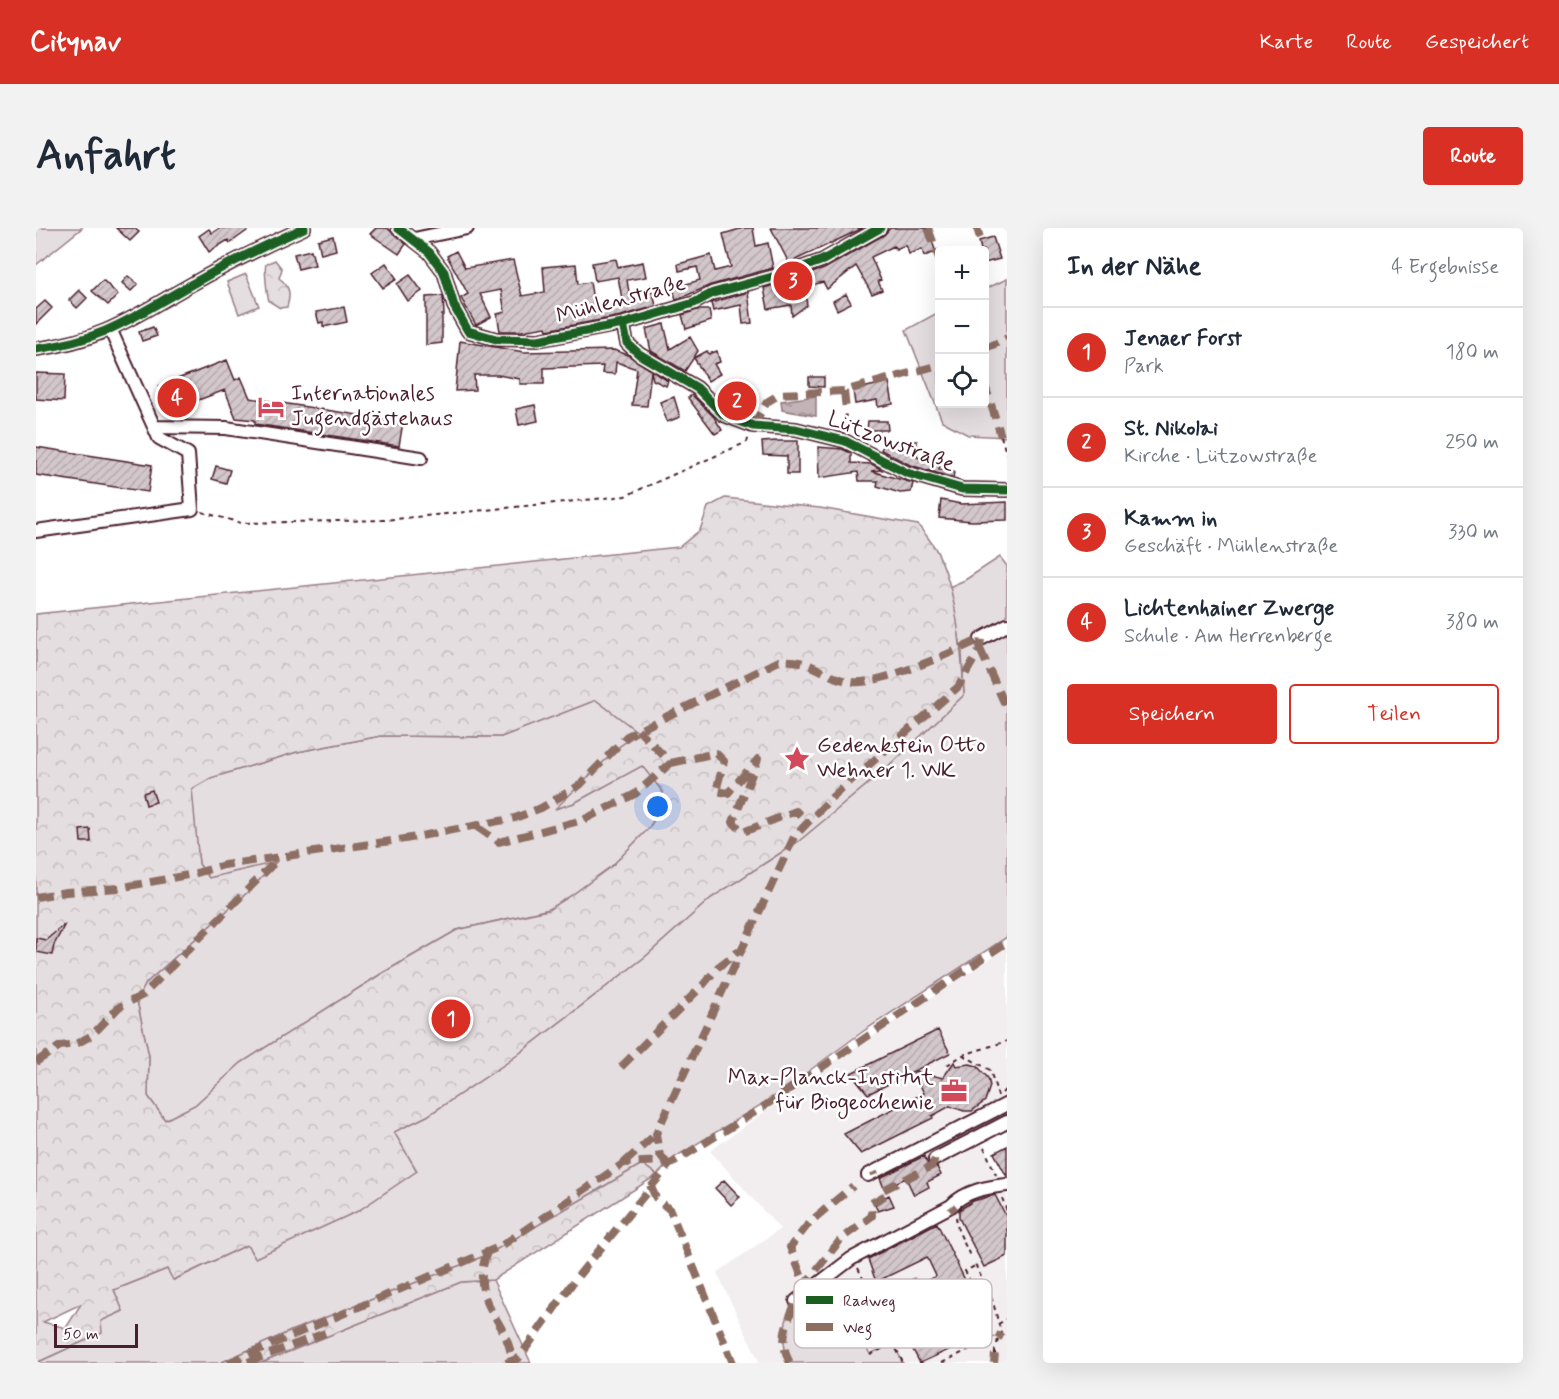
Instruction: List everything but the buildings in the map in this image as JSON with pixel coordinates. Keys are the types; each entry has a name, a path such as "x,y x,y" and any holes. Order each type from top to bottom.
{"street":[{"path":"36,349 75,343 111,331 200,279 304,228"},
{"path":"398,228 412,234 467,228"},
{"name":"Mühlenstraße","path":"412,234 444,272 454,306 468,331 496,339 538,340 623,324 694,303 713,292 784,274 823,260 880,228"},
{"name":"Lützowstraße","path":"623,324 627,343 639,354 698,388 723,415 753,426 796,429 845,441 907,473 962,489 1007,490"},
{"path":"36,531 192,508 188,454 159,438 111,331"},
{"path":"154,427 226,428 421,458"},
{"path":"981,639 1007,625"},
{"path":"868,1175 1007,1104"},
{"path":"935,1159 1007,1122"},
{"path":"824,1279 851,1259 984,1187 1007,1185"}],"path":[{"path":"845,441 846,410"},
{"path":"192,508 241,523 385,520 625,496 747,442 753,426"},
{"path":"1001,436 1007,456"},
{"path":"947,1065 963,1055 1007,1041"},
{"path":"963,1055 990,1070 995,1087"},
{"path":"979,1137 996,1172"},
{"path":"955,1212 957,1230 972,1258"},
{"path":"968,1279 965,1271 975,1265 982,1279"},
{"path":"860,1273 863,1279"},
{"path":"914,1279 918,1277"},
{"path":"992,1300 1001,1333 992,1338"},
{"path":"998,1324 1007,1319"},
{"path":"997,1344 998,1339"},
{"path":"870,1355 883,1348"},
{"path":"896,1348 903,1363"},
{"path":"942,1363 972,1348"},
{"path":"995,1348 995,1354"}],"shaded area":[{"path":"1007,948 1007,1129 981,1142 1007,1191 1007,1363 760,1363 717,1273 780,1229 710,1151 838,1059"}],"green space":[{"path":"36,228 82,228 36,265"},
{"path":"275,260 282,269 279,278 289,291 287,307 280,308 269,301 265,267 266,264"},
{"path":"246,274 259,306 239,314 227,282"},
{"path":"1007,279 1007,437 968,435 942,421 937,408 989,408 989,287"},
{"path":"935,314 935,403 906,330"},
{"path":"725,498 820,508 918,525 935,548 948,580 957,620 964,695 887,768 799,841 711,898 646,956 508,1062 427,1116 394,1132 417,1171 358,1211 255,1258 247,1245 173,1280 167,1269 114,1290 123,1311 101,1321 102,1333 36,1363 36,614 679,547 700,530 708,507","holes":["596,700 639,733 620,746 555,809 574,803 642,766 663,792 663,805 649,828 613,865 548,910 457,930 381,974 241,1063 195,1105 165,1120 148,1096 149,1056 137,1001 146,983 250,890 276,862 209,878 199,864 192,789 211,778 297,752 381,736 501,737","81,1304 66,1328 43,1322"]},
{"path":"1000,557 1007,566 1007,937 865,1030 772,1098 675,1157 657,1175 642,1164 487,1255 293,1330 220,1363 36,1363 101,1333 100,1321 123,1311 114,1290 167,1269 174,1280 247,1245 255,1258 417,1171 393,1132 427,1116 508,1062 646,956 711,898 799,841 887,768 964,695 962,652 949,587 965,580"},
{"path":"596,700 640,733 620,746 557,808 574,803 642,765 663,792 663,805 649,828 613,865 554,908 457,930 381,974 241,1063 195,1105 165,1120 148,1096 149,1056 137,1001 146,983 250,890 275,863 209,878 199,864 191,789 211,778 297,752 381,736 501,737"},
{"path":"642,1164 657,1175 493,1280 461,1282 261,1363 220,1363 293,1330 487,1255"},
{"path":"831,1274 833,1279 824,1279"},
{"path":"493,1280 531,1363 261,1363 461,1282"},
{"path":"794,1304 794,1348 867,1348 870,1354 883,1348 896,1348 903,1363 790,1363 784,1340 786,1322"}],"water":[{"path":"816,396 816,416 782,410 781,401"}],"marked path":[{"path":"928,228 935,247"},
{"path":"977,228 980,238"},
{"path":"989,347 1007,338"},
{"path":"753,426 767,402 780,394 844,391 935,366"},
{"path":"844,391 846,410"},
{"path":"989,398 1001,436"},
{"path":"36,897 119,888 193,874 224,865 405,839 515,818 541,808 580,785 627,736 779,661 801,662 841,680 864,682 916,667 981,639"},
{"path":"228,1363 501,1246 624,1163 665,1161 659,1153 656,1134 794,837 831,798 958,687 980,649 981,639"},
{"path":"980,649 1007,709"},
{"path":"477,827 499,842 583,820 635,794 671,763 638,730"},
{"path":"671,763 716,753 724,761 716,791 728,793 758,759 733,822 743,832 796,811 807,823"},
{"path":"36,1062 60,1046 76,1044 92,1035 119,1007 143,995 278,859"},
{"path":"665,1161 669,1165 763,1107 1007,942"},
{"path":"621,1067 718,967 739,951"},
{"path":"624,1163 656,1134"},
{"path":"809,1279 842,1238 872,1216 871,1203 886,1195 883,1190 932,1166 935,1159"},
{"path":"506,1363 519,1358 574,1281 669,1165"},
{"path":"650,1185 656,1198 670,1210 733,1363"},
{"path":"803,1279 790,1247 810,1222 853,1186"},
{"path":"951,1206 955,1211"},
{"path":"487,1252 482,1270 482,1285 485,1298 509,1345 512,1361"},
{"path":"790,1363 785,1352 784,1341 794,1306"},
{"path":"248,1362 325,1333"},
{"path":"998,1339 1001,1333"},
{"path":"994,1363 995,1354"}],"cycle path":[{"path":"36,349 81,340 118,325 220,269 304,228"},
{"path":"398,228 429,252 444,272 454,306 468,331 496,339 538,340 623,324 694,303 713,293 784,274 823,260 880,228"},
{"path":"623,324 627,343 639,354 697,388 724,415 753,426 796,429 845,441 907,473 962,489 1007,490"}],"place":[{"name":"Kamm in","path":"793,281"},
{"name":"Lichtenhainer Zwerge","path":"177,398"},
{"name":"St. Nikolai","path":"737,401"},
{"name":"Internationales Jugendgästehaus","path":"271,407"},
{"name":"Gedenkstein Otto Wehner 1. WK","path":"797,759"},
{"name":"Jenaer Forst","path":"451,1019"},
{"name":"Max-Planck-Institut für Biogeochemie","path":"954,1091"}]}
